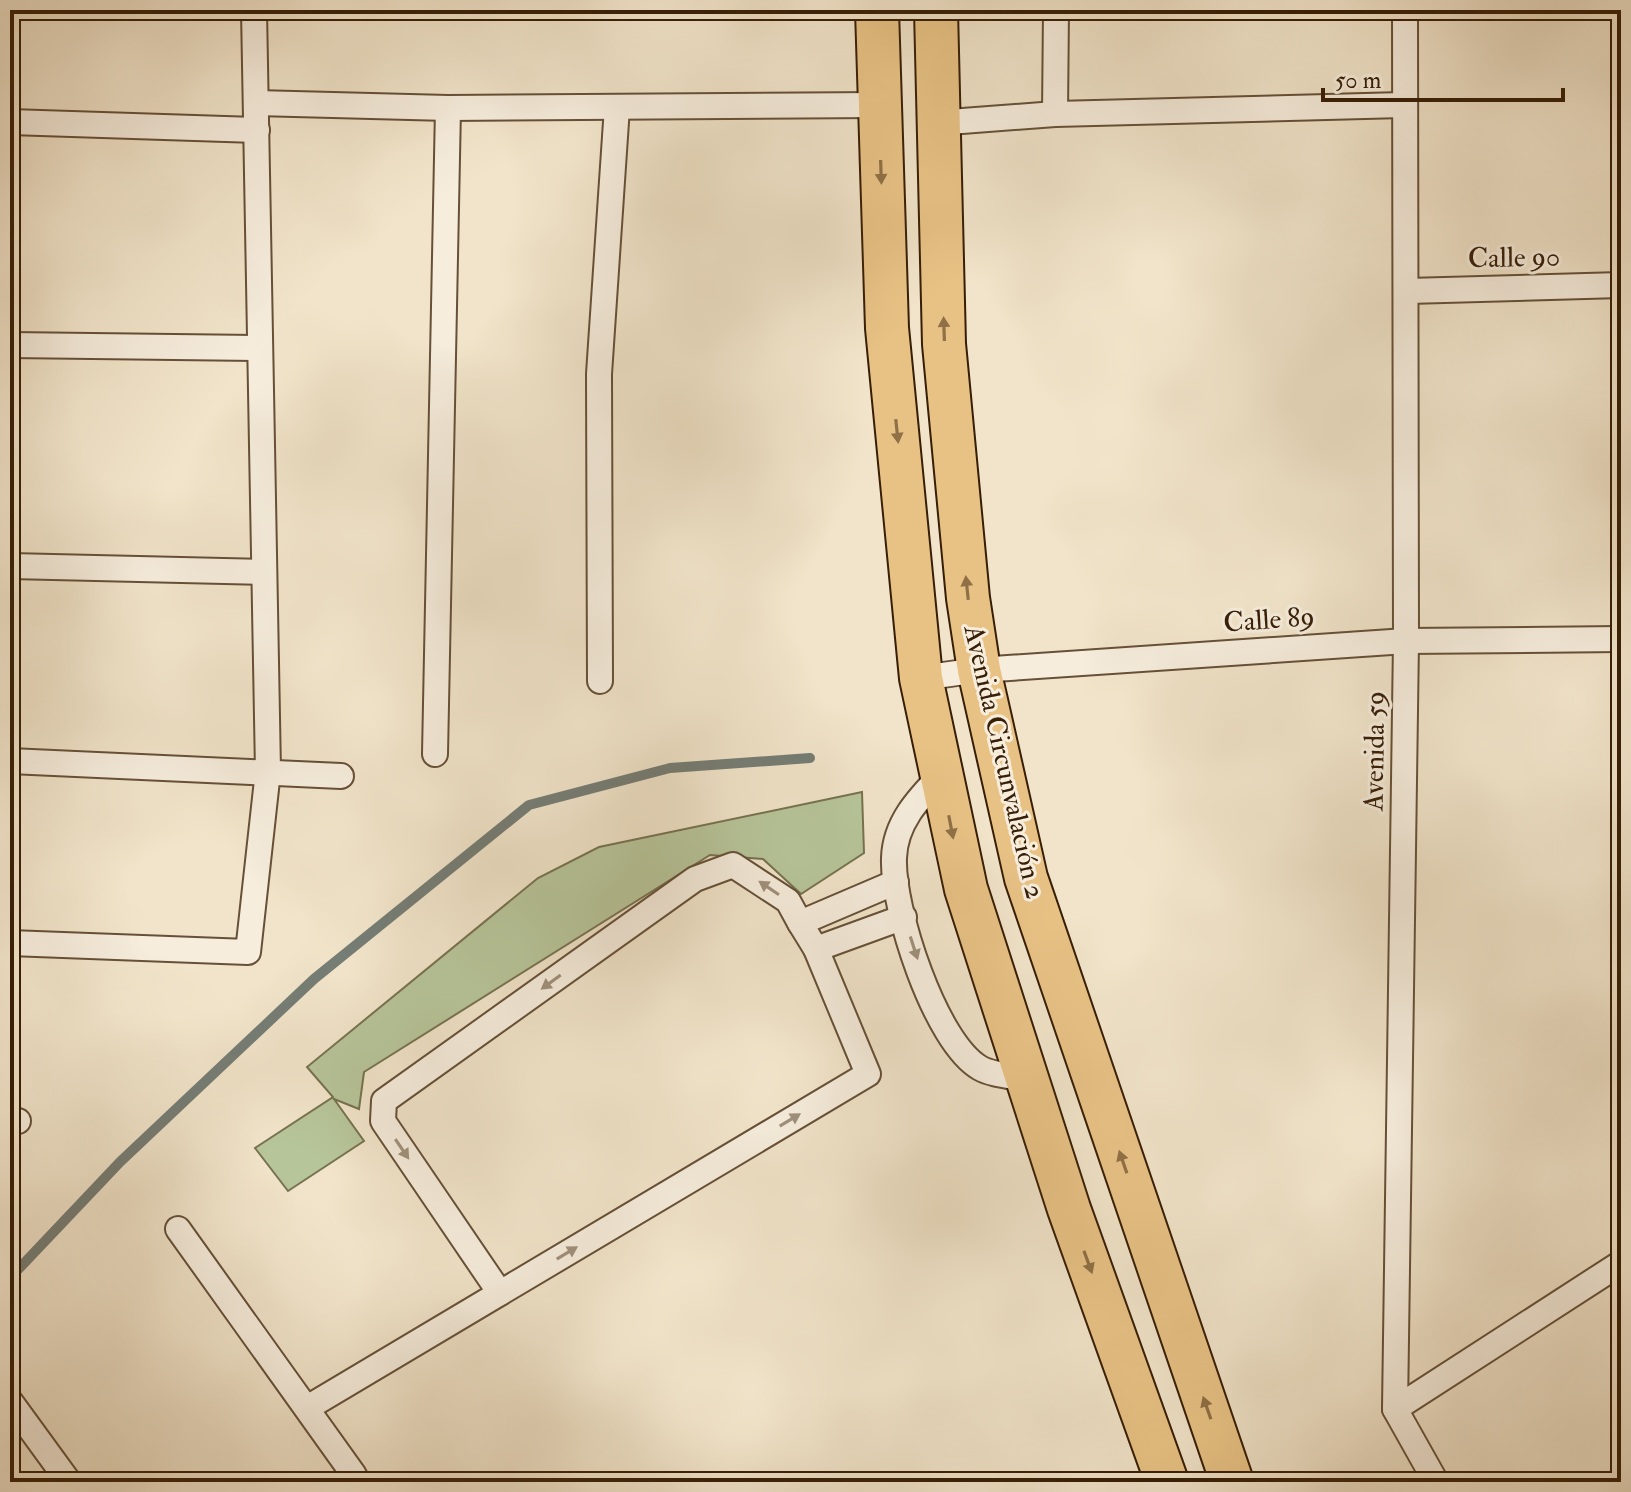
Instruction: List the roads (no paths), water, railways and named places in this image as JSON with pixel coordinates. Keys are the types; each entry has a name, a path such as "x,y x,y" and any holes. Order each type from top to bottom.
{"highway":[{"name":"Avenida Circunvalación 2","path":"877,10 887,328 921,678 959,864 1069,1209 1167,1482"},
{"name":"Avenida Circunvalación 2","path":"936,10 936,123 944,344 968,598 979,670 1026,878 1232,1482"}],"street":[{"path":"10,943 248,952 268,771 254,10"},
{"path":"1055,114 1056,10"},
{"name":"Avenida 59","path":"1395,1409 1406,641 1408,291 1403,105 1405,10"},
{"path":"256,103 448,108 878,105"},
{"path":"936,123 1055,114 1403,105"},
{"path":"600,681 599,374 617,107"},
{"path":"435,754 448,108"},
{"path":"10,122 257,130"},
{"name":"Calle 90","path":"1408,291 1621,285"},
{"path":"10,345 260,348"},
{"path":"10,566 264,572"},
{"name":"Calle 89","path":"921,678 979,670 1406,641 1621,639"},
{"path":"10,761 341,776"},
{"path":"941,775 905,818 894,857 904,917 931,996 956,1047 980,1068 1027,1079"},
{"path":"307,1408 868,1074 816,949 788,901 733,865 695,879 384,1101 383,1121 500,1293"},
{"path":"800,923 896,882"},
{"path":"816,949 904,917"},
{"path":"178,1229 354,1475"},
{"path":"1436,1482 1395,1409 1621,1263"},
{"path":"10,1401 69,1482"}],"waterway":[{"path":"10,1278 120,1162 314,979 529,805 670,768 810,758"}]}
